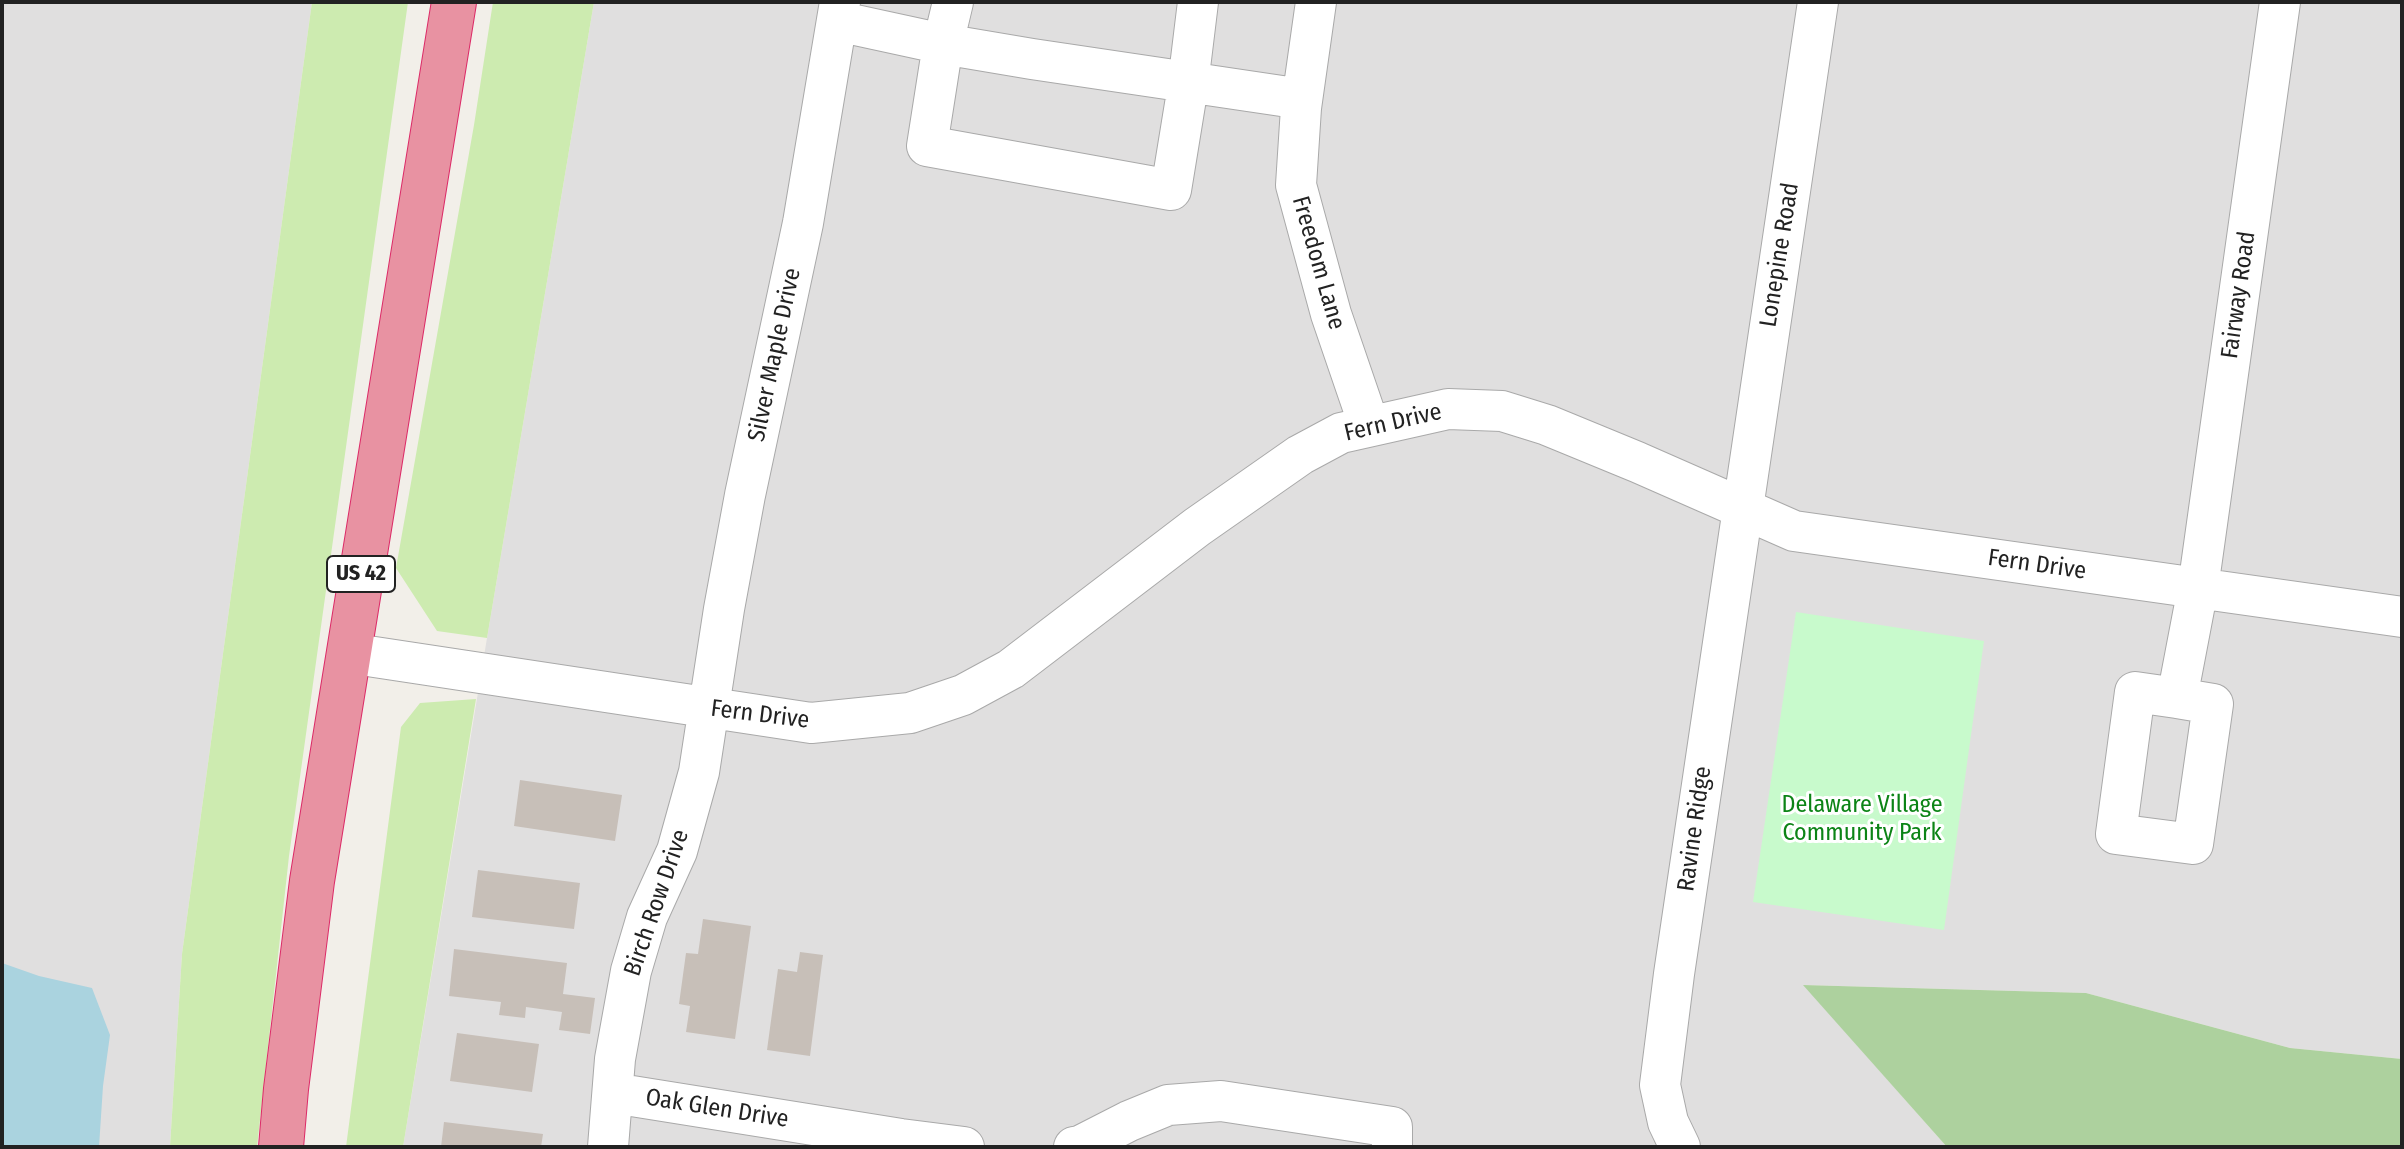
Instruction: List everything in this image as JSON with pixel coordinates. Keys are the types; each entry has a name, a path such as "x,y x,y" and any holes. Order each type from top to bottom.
{"highway":[{"name":"US 42","path":"281,1147 312,881 454,2"}],"street":[{"path":"953,2 927,146 1171,190 1198,2"},
{"name":"Freedom Lane","path":"1316,2 1302,99 1296,185 1331,314 1369,425"},
{"name":"Lonepine Road","path":"1742,508 1818,2"},
{"name":"Fairway Road","path":"2177,698 2198,588 2280,2"},
{"path":"839,12 943,44 1102,71 1302,99"},
{"name":"Silver Maple Drive","path":"709,709 726,595 803,223 839,12"},
{"name":"Fern Drive","path":"348,653 811,723 910,713 963,695 1011,669 1197,527 1300,455 1341,433 1448,409 1502,411 1560,430 1794,531 2402,617"},
{"name":"Ravine Ridge","path":"1680,1147 1668,1122 1660,1085 1742,508"},
{"name":"Birch Row Drive","path":"608,1147 615,1059 631,971 647,917 677,851 699,772 709,709"},
{"name":"Oak Glen Drive","path":"613,1093 964,1147"},
{"path":"1074,1147 1168,1105 1221,1101 1392,1137"}],"shaded area":[{"path":"2,2 312,2 182,954 170,1147 2,1147"},
{"path":"594,2 2402,2 2402,1059 2290,1048 2086,993 1804,985 1947,1147 403,1147"}],"green space":[{"path":"312,2 408,2 289,856 257,1147 170,1147 182,954"},
{"path":"493,2 594,2 487,638 437,631 396,568"},
{"name":"Delaware Village Community Park","path":"1796,612 1984,641 1944,930 1753,902"},
{"path":"476,699 403,1147 346,1147 401,727 420,703"},
{"path":"1803,985 2086,993 2290,1048 2402,1059 2402,1147 1947,1147"}],"water":[{"path":"2,963 39,976 92,988 110,1035 99,1147 2,1147"}],"building":[{"path":"520,780 622,795 615,841 514,826"},
{"path":"478,870 580,883 574,929 472,917"},
{"path":"703,919 751,926 735,1039 686,1032 690,1006 679,1004 686,953 698,954"},
{"path":"454,949 567,963 563,994 595,998 590,1034 559,1030 562,1012 526,1007 525,1018 499,1015 501,1002 449,996"},
{"path":"800,952 823,955 810,1056 767,1050 778,969 797,972"},
{"path":"457,1033 539,1044 532,1092 450,1081"},
{"path":"444,1122 543,1134 541,1147 441,1147"}]}
